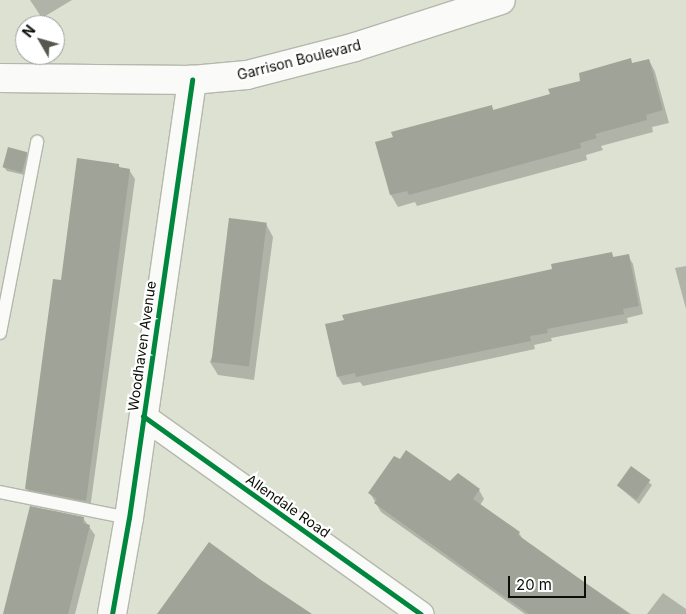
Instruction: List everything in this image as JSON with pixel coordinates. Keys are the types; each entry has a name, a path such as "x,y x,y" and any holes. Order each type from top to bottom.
{"street":[{"name":"Garrison Boulevard","path":"0,78 192,80 247,75 355,48 501,0"},
{"name":"Woodhaven Avenue","path":"112,614 129,518 142,416 192,80"},
{"name":"Allendale Road","path":"142,416 421,614"}],"lane":[{"path":"0,333 37,142"},
{"path":"0,492 129,518"}],"building":[{"path":"631,58 632,63 649,59 663,110 646,115 647,120 595,134 597,138 580,143 581,148 409,195 407,191 390,195 375,142 393,137 391,132 492,105 493,110 550,94 548,89 580,81 579,73"},
{"path":"8,147 27,152 22,172 3,167"},
{"path":"77,158 119,164 119,167 130,169 86,501 25,489 53,279 61,280"},
{"path":"229,218 267,223 249,367 211,362"},
{"path":"612,252 613,257 629,254 639,306 623,309 624,314 547,329 548,333 530,336 531,341 356,377 355,373 337,377 325,324 344,320 342,315 552,269 551,264"},
{"path":"406,450 450,481 458,473 480,489 473,499 520,532 518,535 629,614 529,614 374,503 377,499 368,493 394,456 400,459"},
{"path":"631,466 650,480 636,500 617,485"},
{"path":"30,506 84,517 83,523 90,525 68,614 3,614"},
{"path":"209,542 261,580 312,614 157,614"}],"cycle path":[{"path":"112,614 129,518 192,80"},
{"path":"143,416 421,614"}]}
